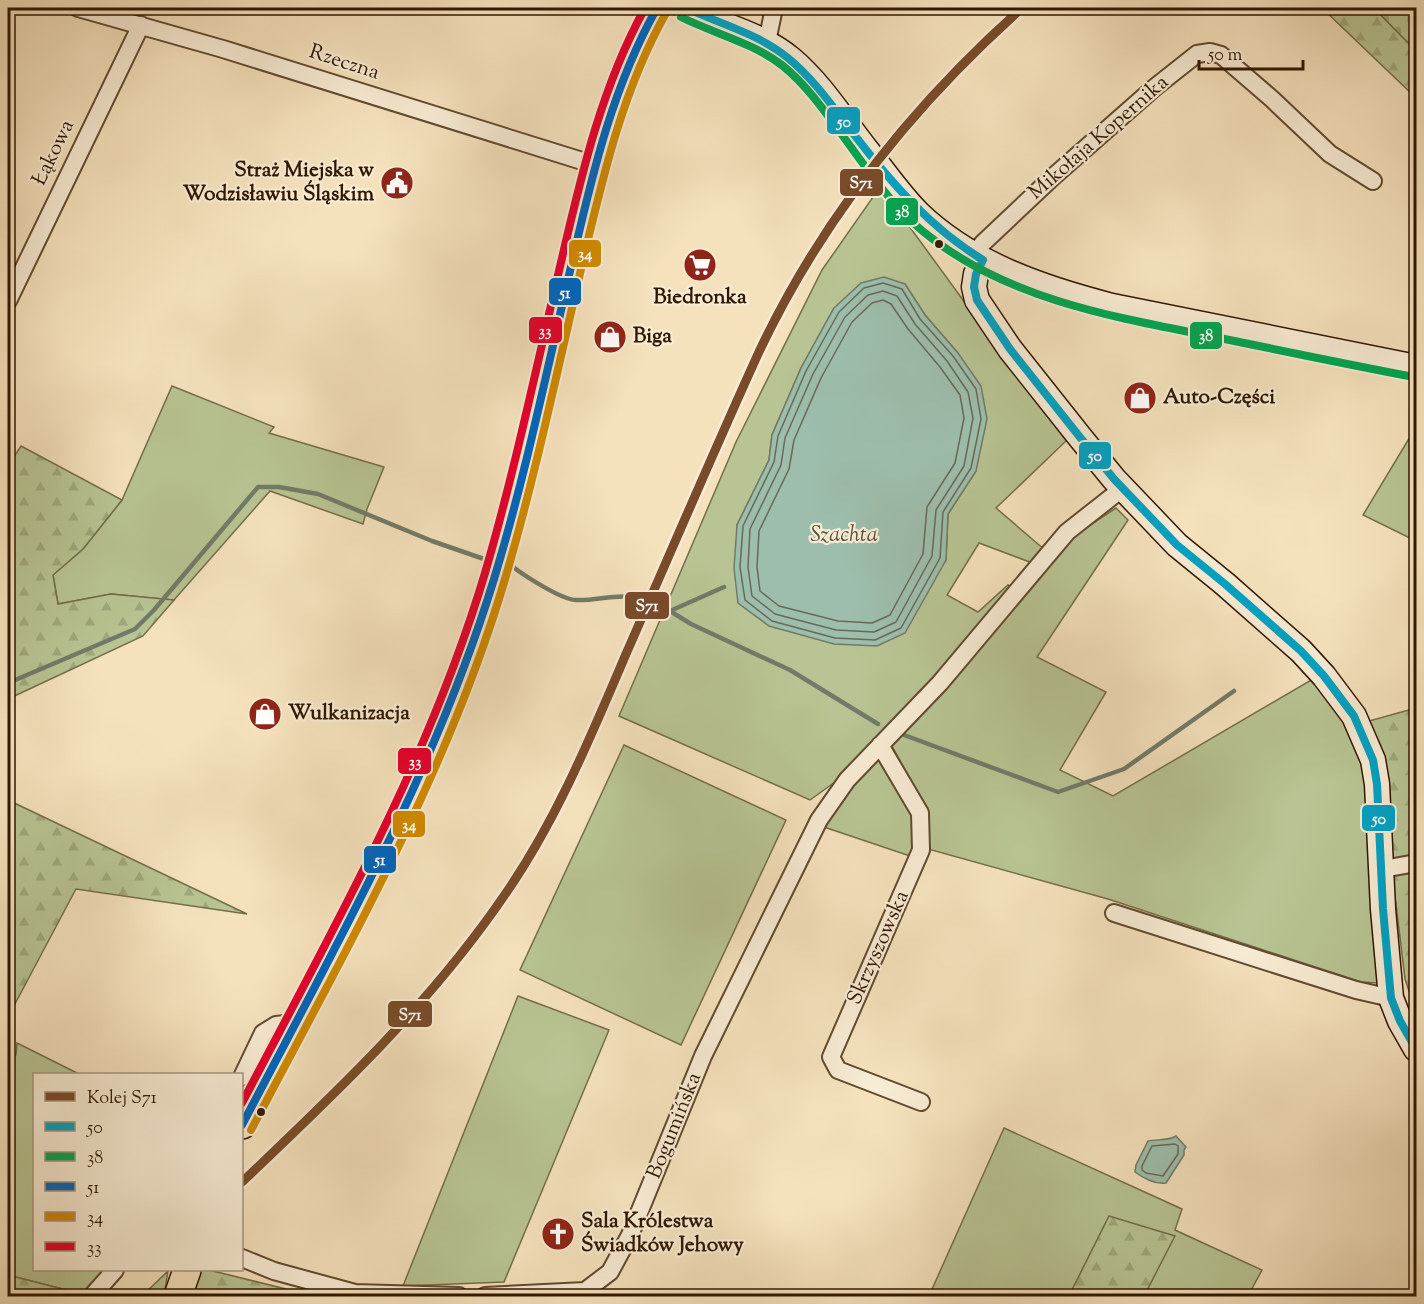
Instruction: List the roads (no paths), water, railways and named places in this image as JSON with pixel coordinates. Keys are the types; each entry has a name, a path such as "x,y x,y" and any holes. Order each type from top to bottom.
{"main road":[{"path":"243,1123 416,786 471,652 508,527 595,165 618,91 646,26 657,8"},
{"path":"178,1296 186,1271"}],"street":[{"name":"Rzeczna","path":"78,8 141,25 595,165"},
{"path":"686,8 767,42 784,54 808,75 918,212 942,234 978,257 1056,290 1112,306 1416,367"},
{"path":"767,42 774,8"},
{"name":"Łąkowa","path":"8,301 141,25"},
{"name":"Mikołaja Kopernika","path":"978,257 983,243 1054,176 1137,102 1197,54 1210,52 1221,55 1330,154 1373,181"},
{"path":"978,257 974,287 977,300 1023,366 1123,488 1177,545 1301,651 1324,676 1354,716 1373,760 1377,784 1383,869 1383,909 1391,998 1400,1021 1416,1049"},
{"path":"880,745 940,682 1067,532 1123,488"},
{"name":"Bogumińska","path":"485,1296 585,1291 610,1272 630,1235 703,1056 819,820 847,780 880,745"},
{"name":"Skrzyszowska","path":"880,745 920,813 921,850 831,1057 838,1070 921,1102"},
{"path":"1383,869 1416,863"},
{"path":"1114,913 1356,990 1391,998"},
{"path":"243,1075 263,1034 276,1025 295,1023"},
{"path":"243,1258 274,1271 356,1293 459,1296"},
{"path":"92,1296 114,1271"}],"water":[{"name":"Szachta","path":"884,277 905,284 925,315 958,353 981,386 987,419 976,471 948,514 946,560 905,633 877,646 834,644 769,626 738,603 734,568 737,525 769,460 772,435 801,368 834,308 861,283"},
{"path":"1176,1136 1186,1147 1184,1155 1166,1183 1154,1182 1135,1172 1148,1141"}],"waterway":[{"path":"8,683 135,629 154,610 258,487 279,487 318,494 432,541 484,559"},
{"path":"513,567 544,587 570,599 633,597"},
{"path":"670,611 724,587"},
{"path":"670,611 691,624 790,670 878,724"},
{"path":"904,735 1058,792 1124,769 1234,691"}],"rail line":[{"name":"S71","path":"243,1181 348,1080 415,1009 477,933 506,893 541,836 572,777 758,354 810,257 840,211 907,125 943,85 1022,8"}],"place":[{"name":"Straż Miejska w Wodzisławiu Śląskim","path":"397,183"},
{"name":"Biedronka","path":"700,265"},
{"name":"Biga","path":"610,337"},
{"name":"Auto-Części","path":"1140,398"},
{"name":"Wulkanizacja","path":"265,714"},
{"name":"Sala Królestwa Świadków Jehowy","path":"558,1234"}]}
